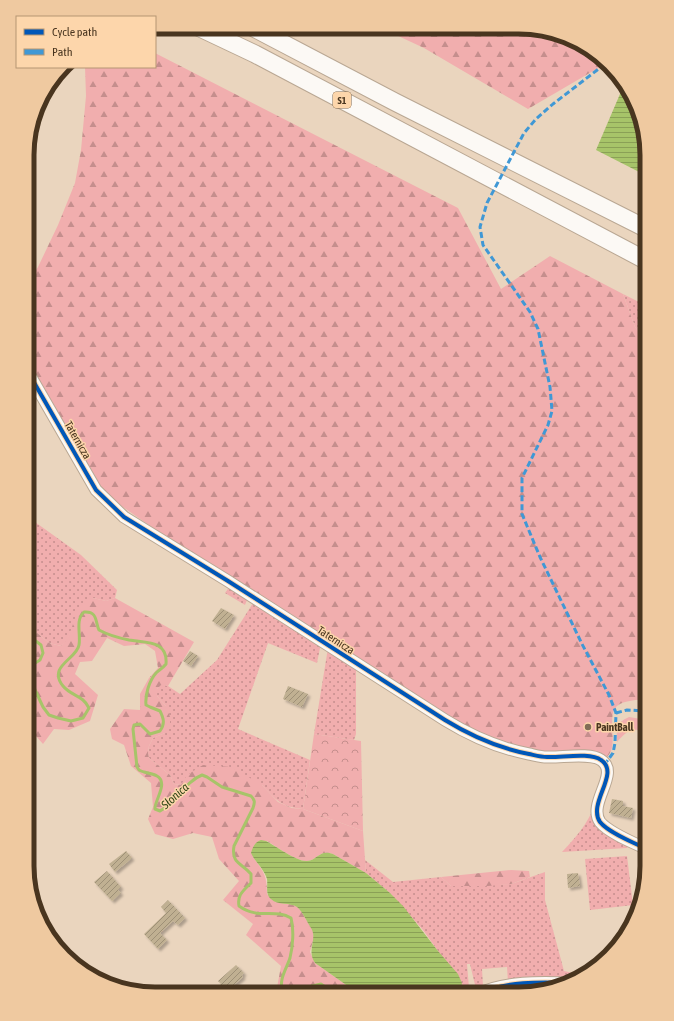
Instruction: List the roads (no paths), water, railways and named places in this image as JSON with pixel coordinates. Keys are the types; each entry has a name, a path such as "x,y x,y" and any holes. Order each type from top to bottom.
{"highway":[{"name":"S1","path":"213,34 255,54 640,257"},
{"name":"S1","path":"265,34 395,102 640,226"}],"street":[{"name":"Taternicza","path":"34,382 96,490 124,517 235,585 469,734 501,747 529,754 546,757 586,757 600,759 605,764 607,771 606,781 596,806 598,819 611,831 640,846"},
{"path":"505,987 524,983 550,983"}],"waterway":[{"name":"Słonica","path":"34,688 43,707 49,715 71,721 83,718 89,708 84,700 63,686 59,679 58,673 64,663 77,650 79,645 79,623 81,615 84,612 92,613 94,615 99,630 102,632 129,640 155,644 160,647 166,656 166,664 151,680 146,697 146,705 160,711 163,724 160,731 150,734 140,724 134,725 133,729 137,767 139,770 155,775 160,779 162,783 155,806 155,809 160,811 191,782 202,775 222,787 251,796 253,799 253,808 234,846 234,856 236,860 251,874 251,883 240,896 239,906 253,912 279,914 291,918 293,927 290,958 283,975 282,987"},
{"name":"Słonica","path":"34,640 41,645 43,653 40,660 34,664"},
{"name":"Słonica","path":"308,987 321,984 324,987"}],"place":[{"name":"PaintBall","path":"588,727"}]}
